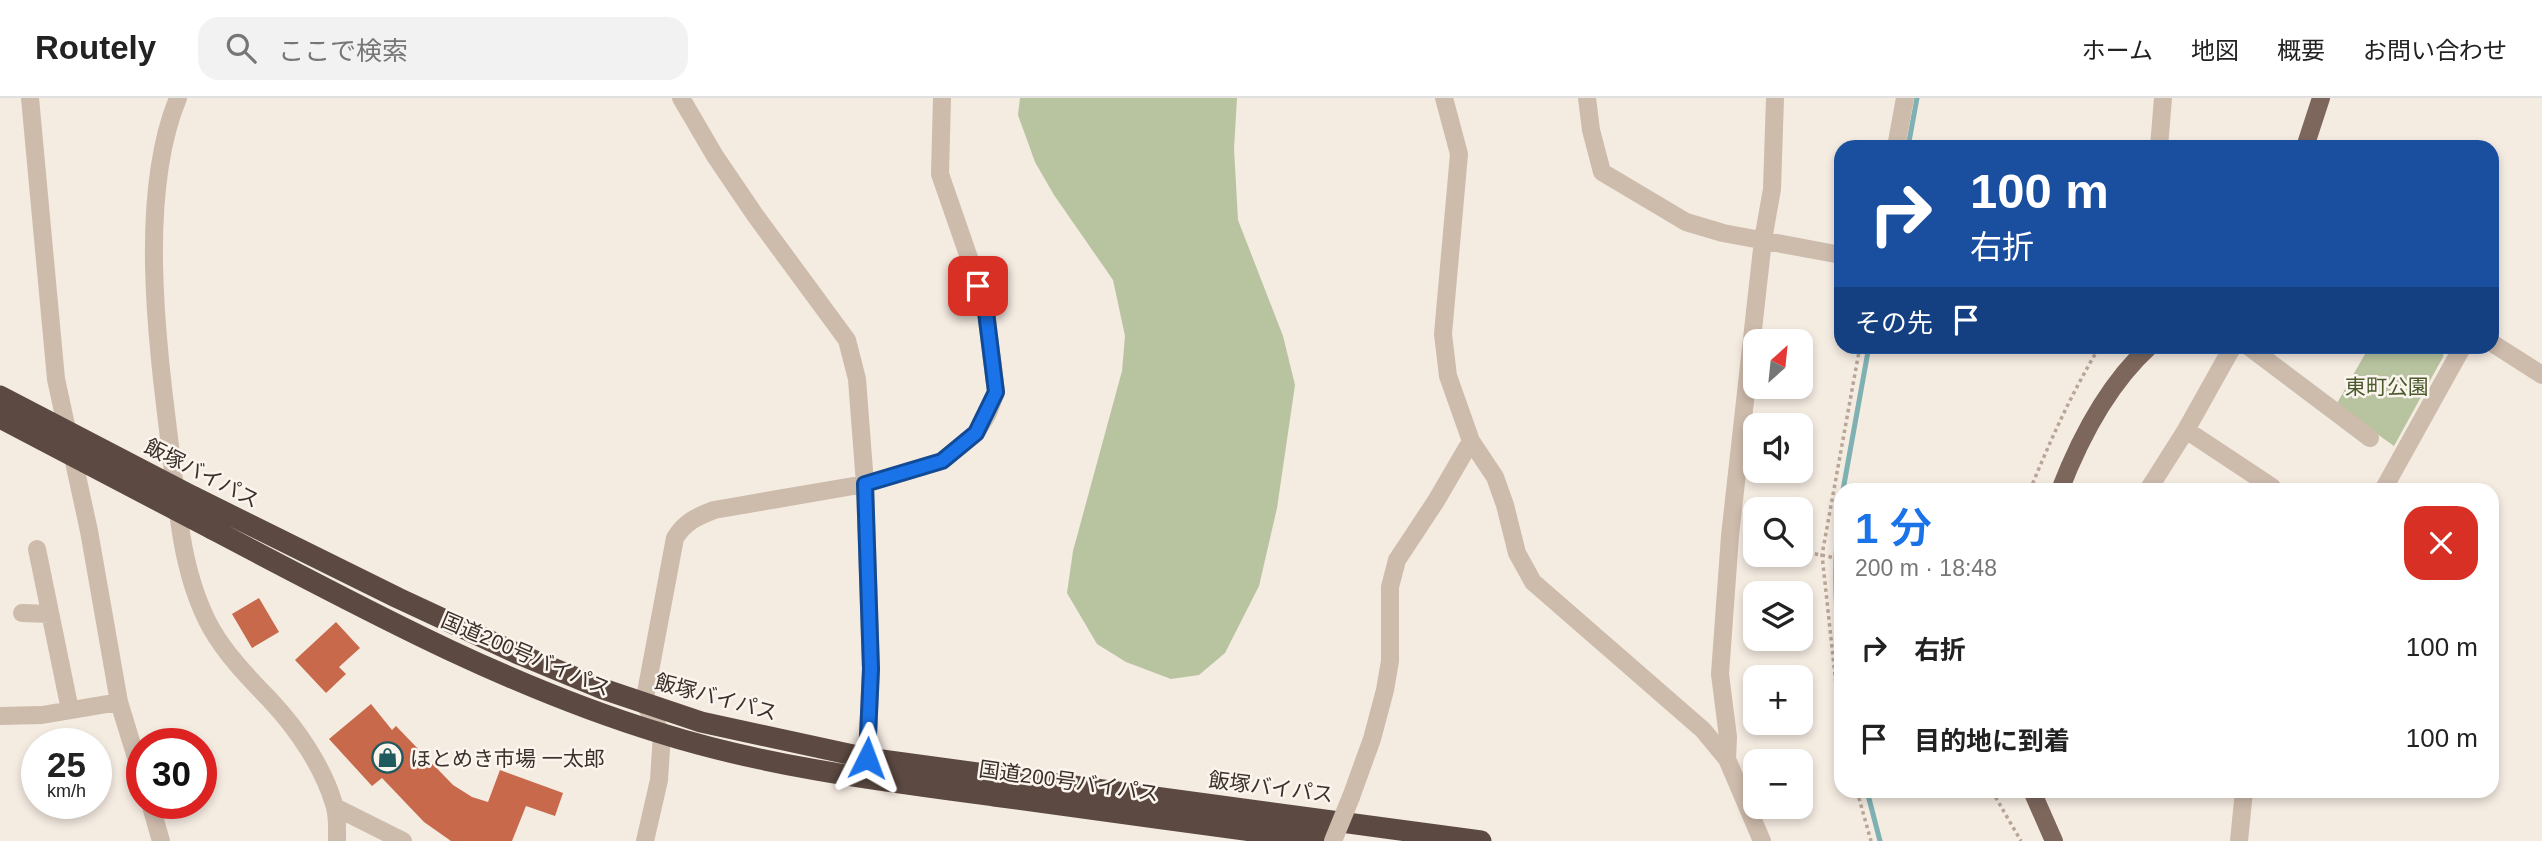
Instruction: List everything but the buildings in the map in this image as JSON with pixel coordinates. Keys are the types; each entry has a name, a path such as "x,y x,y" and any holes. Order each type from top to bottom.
{"highway":[{"name":"飯塚バイパス","path":"0,396 194,497 516,653 603,689 701,722 867,758 1481,841"},
{"name":"国道200号バイパス","path":"0,418 330,591 474,661 566,702 662,734 751,757 864,779 1325,841"}],"main road":[{"path":"2307,140 2321,98"},
{"path":"2063,483 2094,417 2132,363 2142,354"},
{"path":"2035,798 2054,841"}],"street":[{"path":"30,98 56,379 89,531 119,702 127,728"},
{"path":"178,98 164,143 155,230 156,304 180,530 196,598 212,630 227,653 273,703 307,747 325,780 335,807 337,841"},
{"path":"681,98 755,215 827,310 847,341 857,379 865,484 871,669 867,758"},
{"path":"645,841 659,780 662,734 644,703 675,538 683,525 714,510 865,484 942,461 976,433 996,392 985,304 940,174 942,98"},
{"path":"1587,98 1591,130 1602,172 1686,222 1723,233 1834,253"},
{"path":"1727,760 1728,737 1720,674 1721,660 1730,536 1763,240 1772,190 1775,98"},
{"path":"1897,140 1905,98"},
{"path":"2161,140 2163,98"},
{"path":"1452,100 1459,155 1443,334 1448,376 1471,441 1495,477 1517,553 1533,582 1703,730 1727,760 1762,841"},
{"path":"2499,347 2542,375"},
{"path":"2152,483 2229,354"},
{"path":"2259,354 2370,438"},
{"path":"2387,483 2459,354"},
{"path":"2186,430 2266,483"},
{"path":"1333,841 1372,739 1388,670 1390,587 1397,560 1471,441"},
{"path":"37,549 71,710"},
{"path":"22,613 50,614"},
{"path":"0,716 42,715 119,702"},
{"path":"2239,841 2243,798"},
{"path":"335,807 403,841"},
{"path":"155,819 161,841"}],"path":[{"path":"1835,483 1859,354"},
{"path":"2033,483 2049,443 2095,354"},
{"path":"1834,489 1822,555 1834,666"},
{"path":"1813,553 1834,558"},
{"path":"1859,798 1871,841"},
{"path":"1996,798 2021,841"}],"green space":[{"path":"1020,98 1237,98 1234,149 1238,220 1283,336 1295,385 1277,508 1259,586 1225,653 1199,675 1171,679 1126,662 1097,644 1067,593 1073,551 1122,371 1125,336 1113,280 1054,195 1035,162 1018,115"},
{"name":"東町公園","path":"2365,354 2443,354 2394,446 2336,405"}],"waterway":[{"path":"1909,140 1917,98"},
{"path":"1844,483 1868,354"},
{"path":"1869,798 1880,841"}],"place":[{"name":"ほとめき市場 一太郎","path":"387,758"}],"route":[{"path":"867,758 871,669 865,484 942,461 976,433 988,413 996,392 985,304 978,286"}]}
